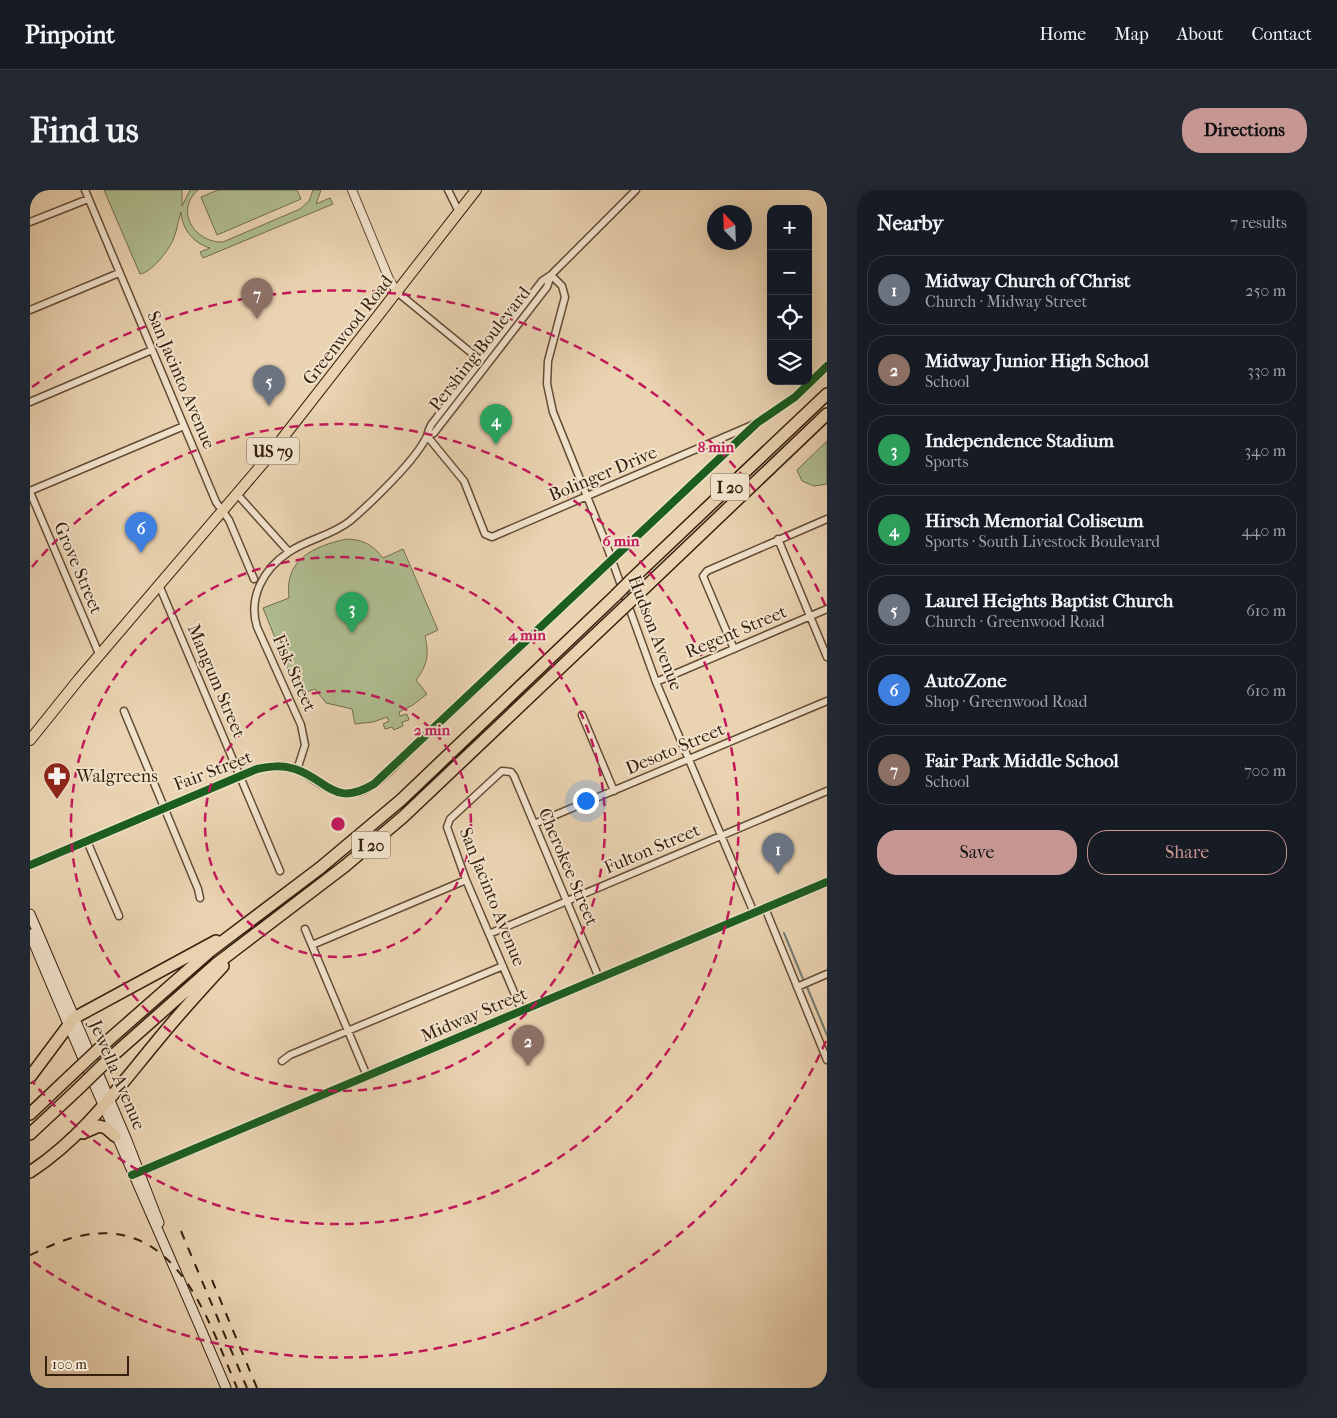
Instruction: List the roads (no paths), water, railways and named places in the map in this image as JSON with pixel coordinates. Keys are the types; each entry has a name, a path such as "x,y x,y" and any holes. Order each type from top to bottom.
{"highway":[{"name":"I 20","path":"30,1114 172,982 230,935 320,868 401,800 827,394"},
{"name":"I 20","path":"30,1134 181,994 345,866 403,817 827,414"},
{"path":"30,1078 71,1021 206,945 230,935"},
{"path":"59,1150 106,1104 183,1010 244,943"},
{"path":"30,1172 96,1126 106,1128 115,1136"}],"main road":[{"name":"Greenwood Road","path":"30,740 99,654 237,494 476,190"},
{"name":"Jewella Avenue","path":"30,914 71,1021 226,1388"},
{"name":"Jewella Avenue","path":"30,934 71,1021"},
{"name":"Jewella Avenue","path":"106,1104 115,1136 136,1174"}],"street":[{"name":"San Jacinto Avenue","path":"85,190 216,502 223,510 254,579"},
{"path":"352,190 389,279 397,292 480,360"},
{"path":"448,190 459,212"},
{"name":"Pershing Boulevard","path":"258,588 273,566 288,552 330,534 349,521 391,481 427,436 430,425 542,281 551,275 636,190"},
{"path":"30,222 88,199"},
{"path":"30,310 119,272"},
{"name":"Pershing Boulevard","path":"427,436 434,433 547,287 551,275"},
{"name":"Hudson Avenue","path":"551,275 562,286 565,297 549,352 548,392 553,412 656,682 754,913"},
{"path":"30,402 152,350"},
{"name":"Bolinger Drive","path":"620,553 758,423 795,397 827,366"},
{"name":"Bolinger Drive","path":"427,436 464,481 488,536 492,537 758,423"},
{"path":"30,492 184,426"},
{"name":"Grove Street","path":"30,492 99,654"},
{"path":"237,494 288,552"},
{"path":"734,649 702,576 710,568 827,518"},
{"path":"778,539 827,657"},
{"name":"Fair Street","path":"30,865 240,775 275,765 297,770 339,793 358,792 374,784 620,553"},
{"name":"Mangum Street","path":"159,585 280,871"},
{"name":"Fisk Street","path":"258,588 254,608 257,628 301,725 305,745 297,770"},
{"name":"Regent Street","path":"656,682 827,609"},
{"name":"Desoto Street","path":"534,824 827,701"},
{"path":"124,711 200,898"},
{"path":"582,715 614,791"},
{"name":"San Jacinto Avenue","path":"506,771 499,773 448,822 448,833 522,1011"},
{"name":"Cherokee Street","path":"506,771 514,776 599,978"},
{"name":"Fulton Street","path":"489,934 827,792"},
{"path":"87,840 119,916"},
{"path":"312,945 466,880"},
{"name":"Midway Street","path":"136,1174 827,882"},
{"path":"765,908 827,1060"},
{"path":"306,929 367,1076"},
{"path":"282,1061 290,1055 348,1030 503,966"},
{"path":"797,987 827,974"}],"waterway":[{"path":"784,933 803,979"},
{"path":"807,987 827,1035"}],"railway":[{"path":"181,1231 247,1388"},
{"path":"30,1255 61,1241 80,1236 113,1234 141,1241 165,1257 184,1279 200,1304 237,1388"},
{"path":"212,1280 257,1388"}],"place":[{"name":"Fair Park Middle School","path":"257,319"},
{"name":"Laurel Heights Baptist Church","path":"269,406"},
{"name":"Hirsch Memorial Coliseum","path":"496,445"},
{"name":"AutoZone","path":"141,553"},
{"name":"Independence Stadium","path":"352,633"},
{"name":"Walgreens","path":"57,800"},
{"name":"Midway Church of Christ","path":"778,874"},
{"name":"Midway Junior High School","path":"528,1066"}]}
